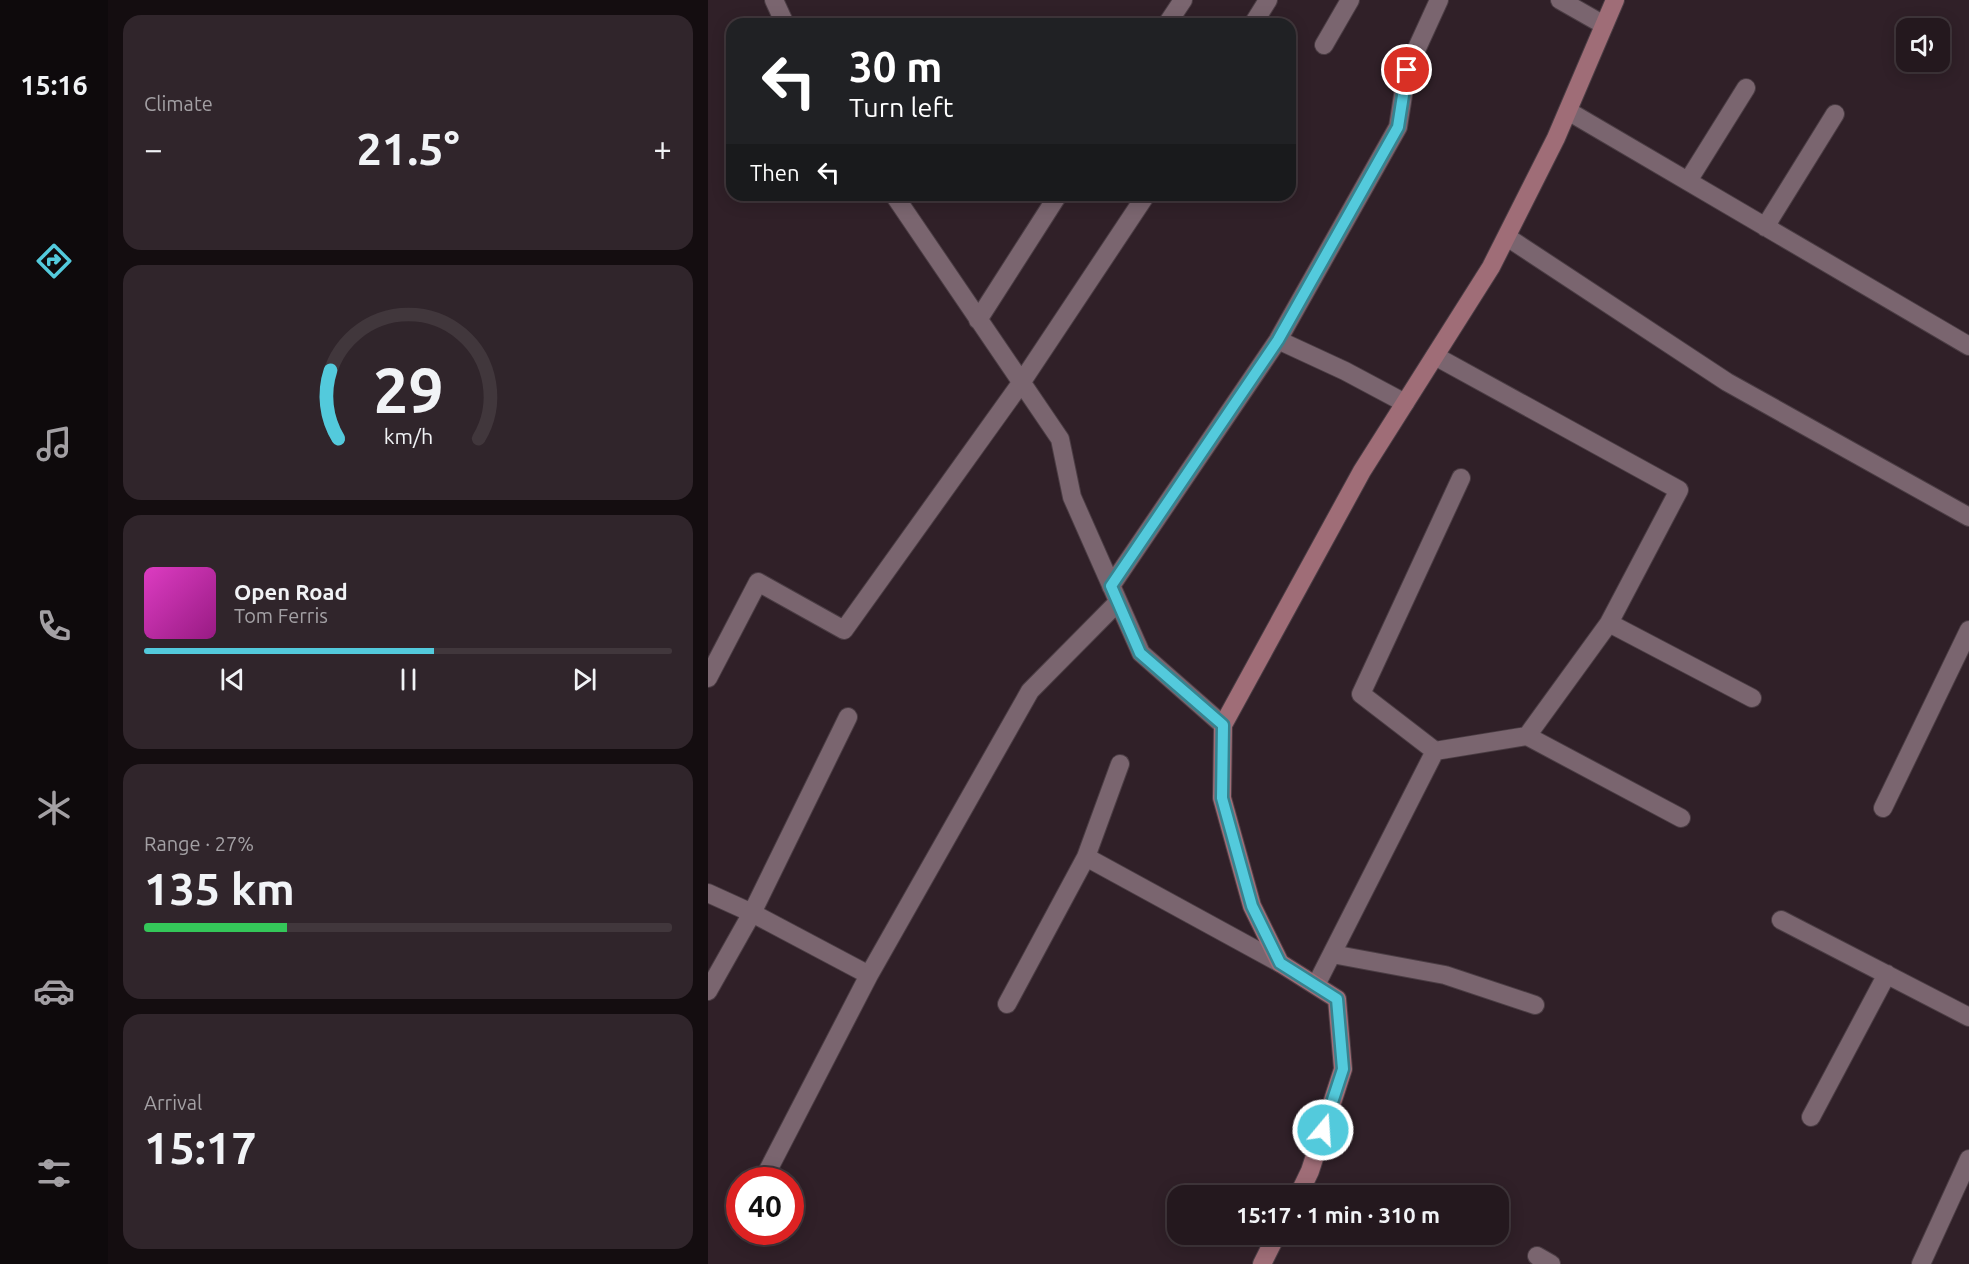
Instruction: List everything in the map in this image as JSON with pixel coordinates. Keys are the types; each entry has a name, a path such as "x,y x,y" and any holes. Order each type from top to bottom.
{"street":[{"path":"774,0 782,18"},
{"path":"1171,18 1183,0"},
{"path":"1257,18 1268,0"},
{"path":"1324,45 1350,0"},
{"path":"770,1167 869,975 1030,691 1114,594 1278,340 1398,127 1407,70 1439,0"},
{"path":"1560,0 1604,25"},
{"path":"1280,963 1252,906 1222,798 1223,725 1362,471 1491,267 1568,111 1614,0"},
{"path":"1688,182 1746,88"},
{"path":"1568,111 1969,346"},
{"path":"1765,227 1835,114"},
{"path":"898,201 1060,439 1072,497 1140,653 1223,725"},
{"path":"978,320 1054,201"},
{"path":"708,678 758,582 844,630 1021,383 1142,201"},
{"path":"1507,237 1727,382 1969,517"},
{"path":"1278,340 1345,371 1405,403"},
{"path":"1435,357 1679,490 1609,623 1527,736"},
{"path":"1461,478 1361,694 1435,752 1527,736 1681,818"},
{"path":"1609,623 1752,698"},
{"path":"1883,808 1969,630"},
{"path":"708,991 752,913 848,717"},
{"path":"1316,985 1435,752"},
{"path":"1008,1004 1086,857 1120,764"},
{"path":"1086,857 1280,963 1337,999 1343,1069 1310,1171 1303,1185"},
{"path":"708,892 869,975"},
{"path":"1781,920 1969,1017"},
{"path":"1332,954 1445,975 1535,1005"},
{"path":"1811,1117 1887,974"},
{"path":"1921,1264 1969,1159"},
{"path":"1262,1264 1272,1245"}],"route":[{"path":"1323,1130 1343,1069 1337,999 1280,963 1252,906 1222,798 1223,725 1140,653 1111,586 1278,340 1398,127 1407,70"}]}
